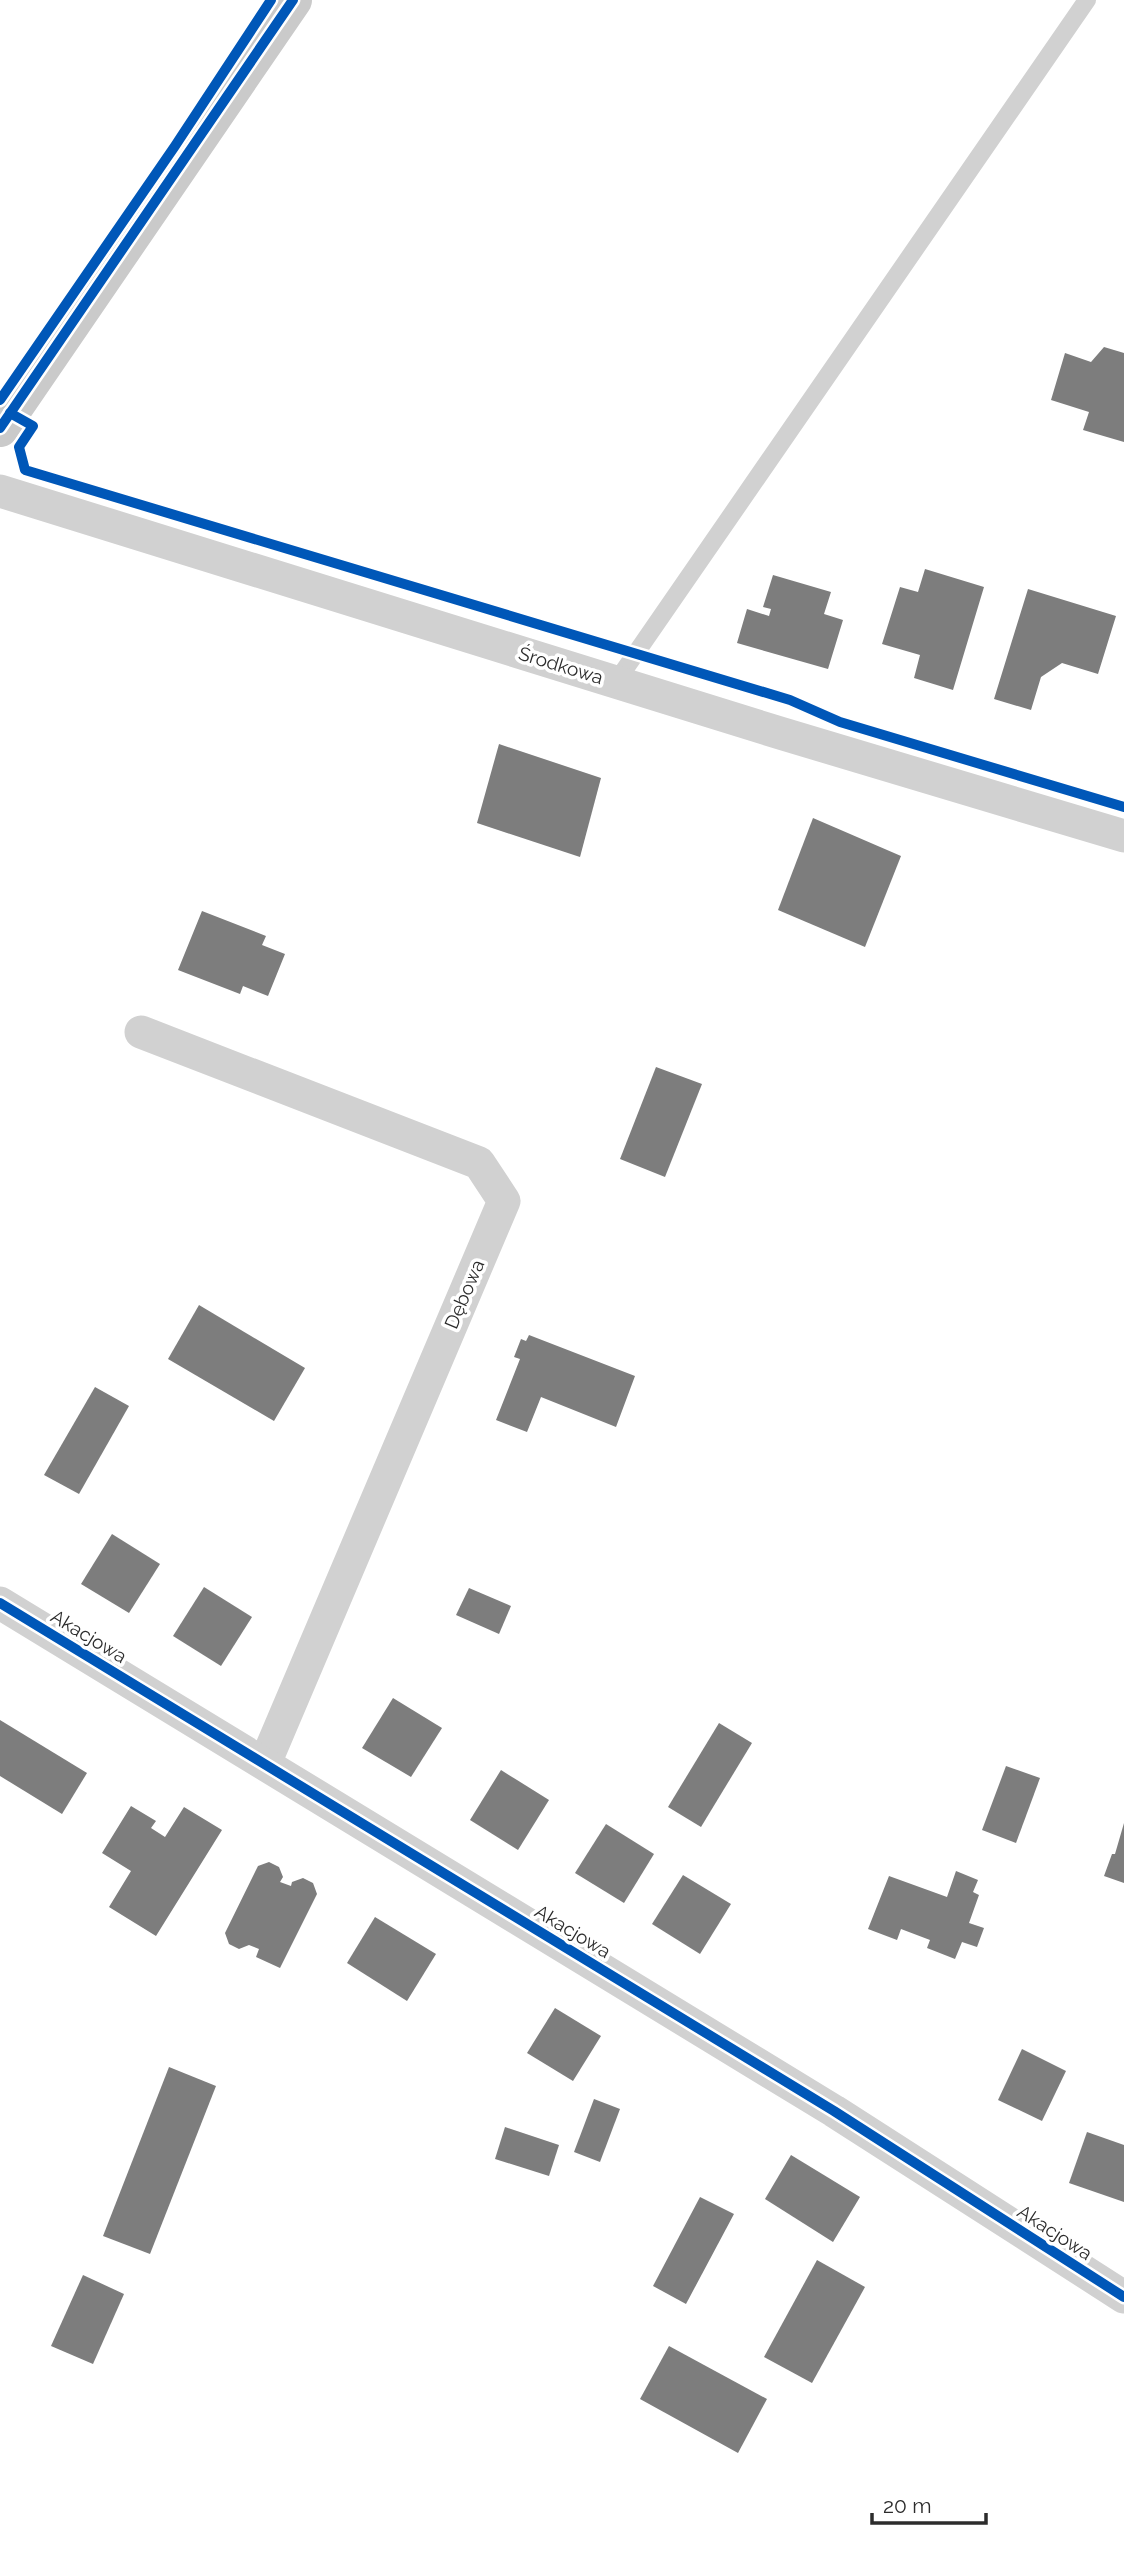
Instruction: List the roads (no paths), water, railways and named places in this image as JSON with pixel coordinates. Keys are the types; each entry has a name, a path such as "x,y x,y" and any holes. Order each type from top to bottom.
{"street":[{"path":"0,428 293,0"},
{"name":"Środkowa","path":"0,491 1124,836"},
{"name":"Dębowa","path":"141,1032 479,1163 504,1201 265,1763"},
{"name":"Akacjowa","path":"0,1603 834,2111 1124,2297"}],"lane":[{"path":"616,682 1087,0"}]}
